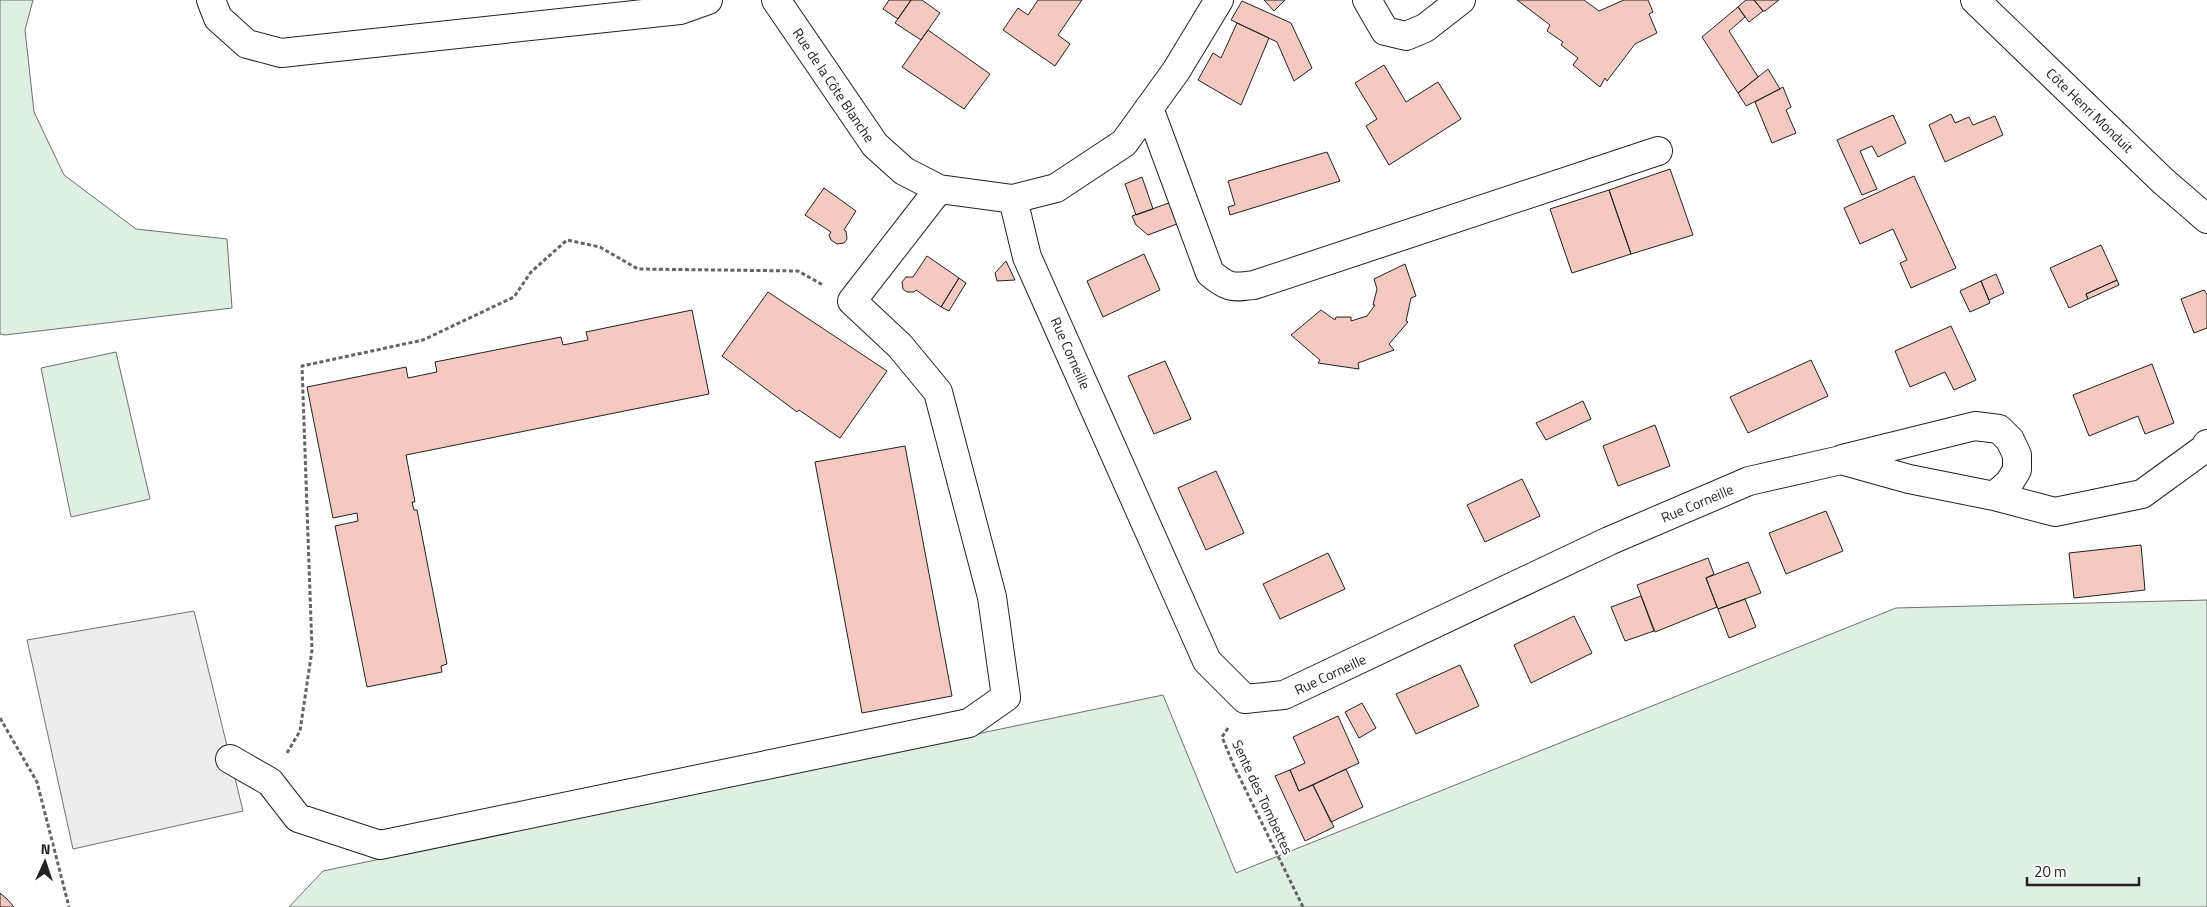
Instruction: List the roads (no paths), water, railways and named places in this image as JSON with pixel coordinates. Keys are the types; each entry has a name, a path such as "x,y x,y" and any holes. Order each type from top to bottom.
{"street":[{"path":"211,0 218,18 247,44 281,53 680,10 708,0"},
{"name":"Rue de la Côte Blanche","path":"776,0 875,144 904,170 939,189 1013,199 1056,188 1124,143 1176,71 1219,0"},
{"path":"1367,0 1385,31 1407,47 1426,28 1461,0"},
{"name":"Côte Henri Monduit","path":"1975,0 2163,181 2207,219"},
{"path":"1149,108 1210,273 1224,284 1238,287 1254,285 1658,150"},
{"path":"230,759 270,782 298,818 380,845 969,723 1006,697 992,597 938,392 900,346 852,301 939,189"},
{"name":"Rue Corneille","path":"1013,199 1027,256 1207,661 1245,699 1284,695 1609,541 1750,481 1975,426 1999,429 2010,440 2017,455 2017,470 2009,483 1994,496"},
{"name":"Rue Corneille","path":"1841,460 1910,479 1994,496 2055,512 2142,494 2207,444"}]}
